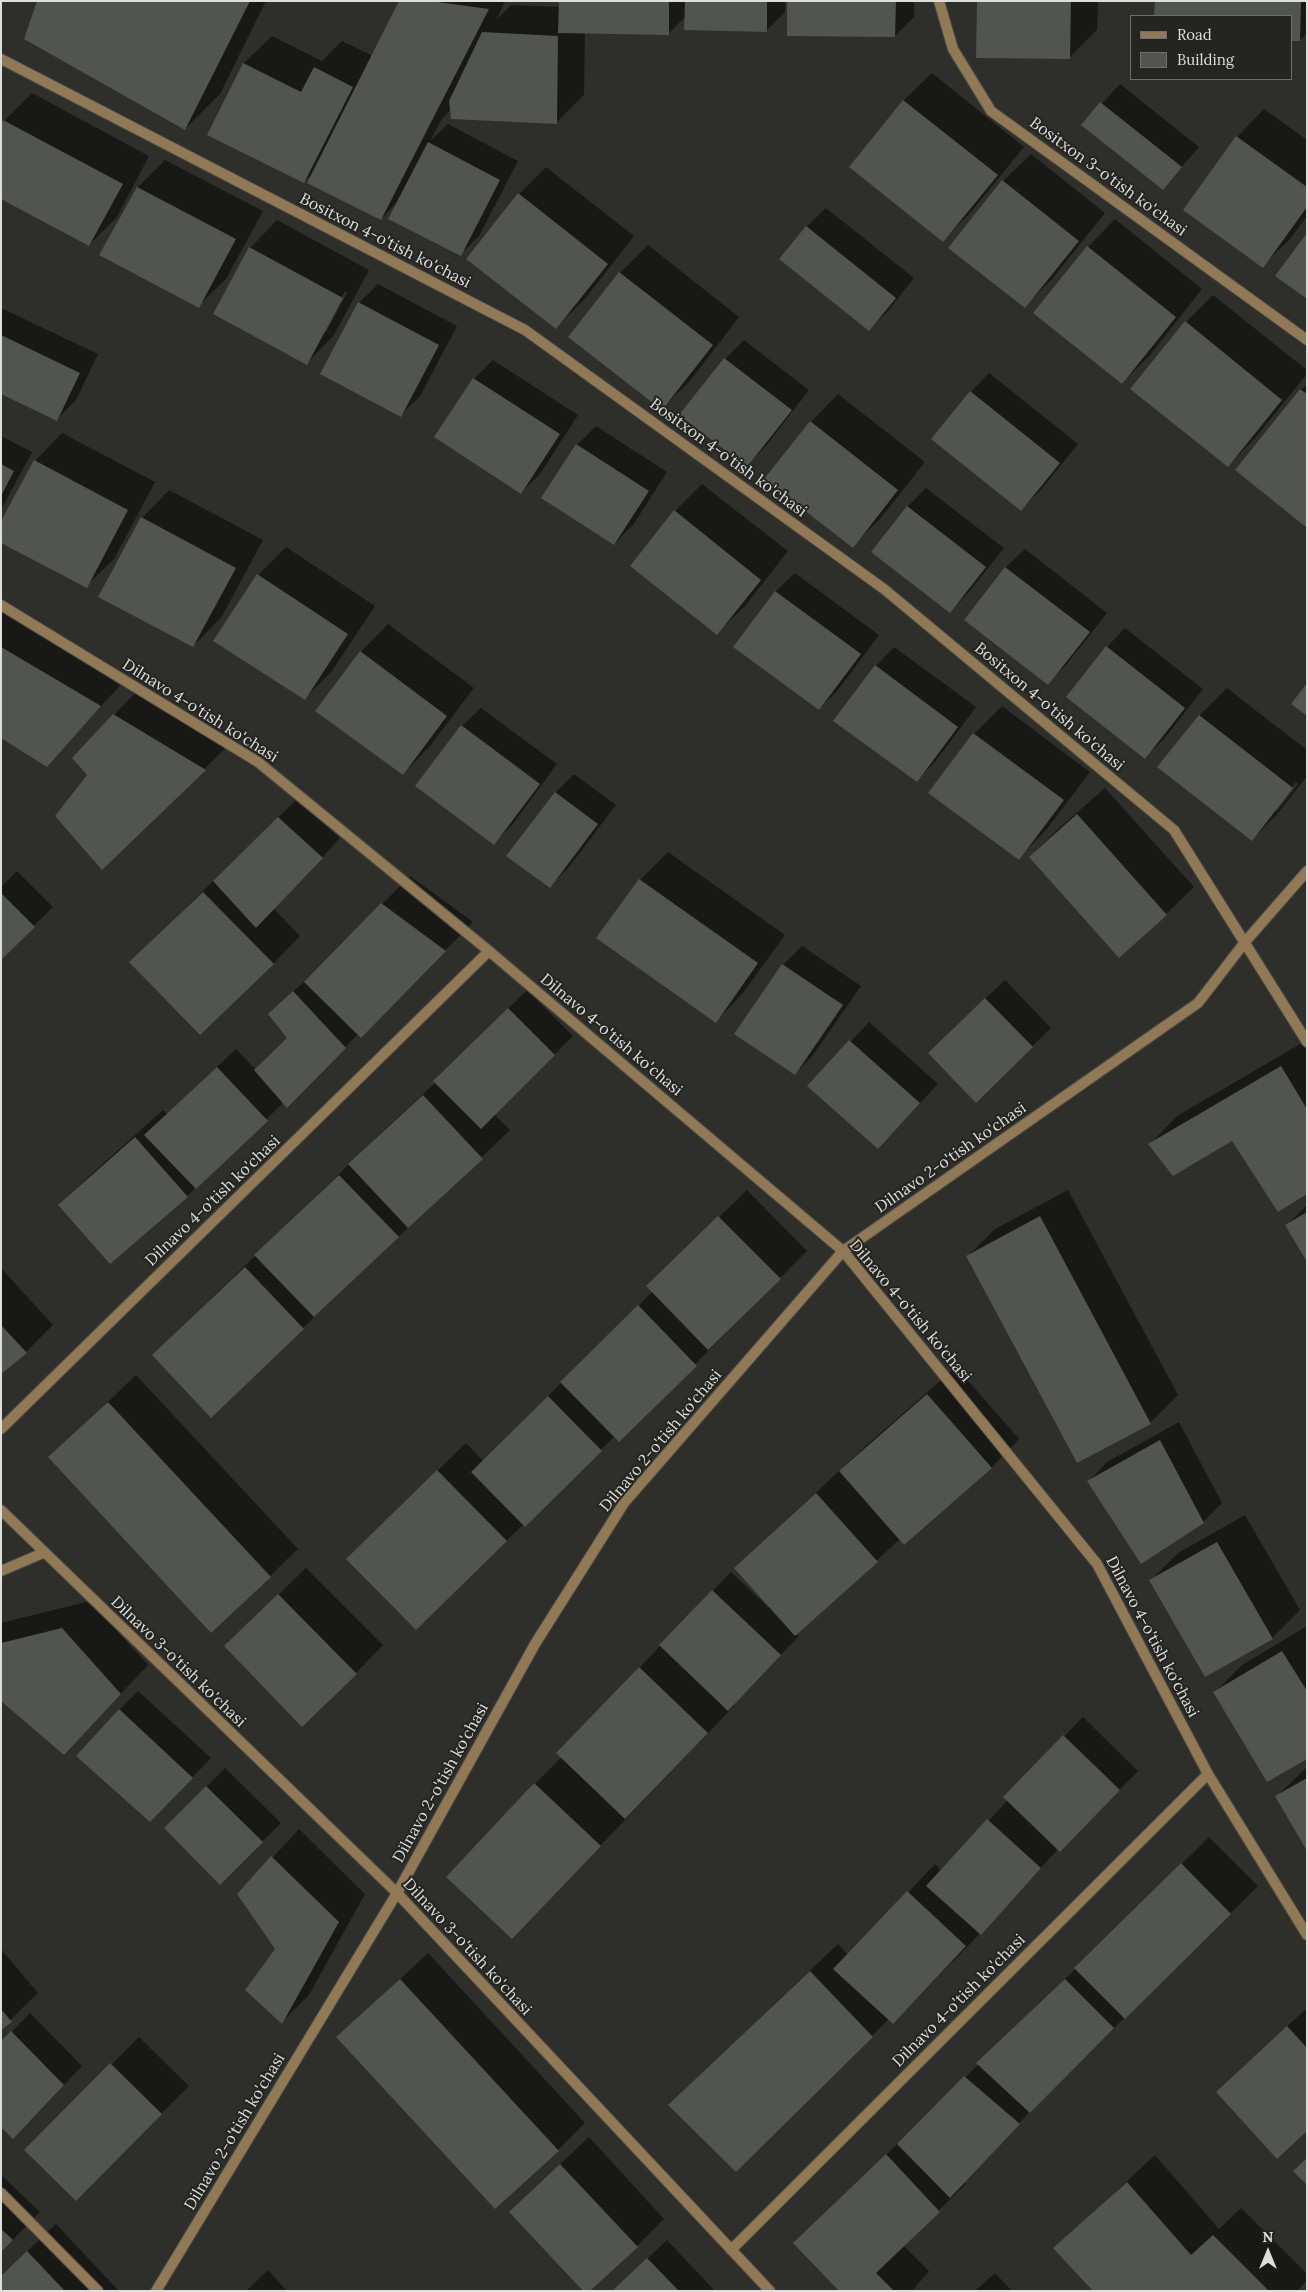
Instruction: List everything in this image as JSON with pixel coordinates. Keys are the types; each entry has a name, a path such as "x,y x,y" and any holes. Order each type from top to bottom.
{"street":[{"name":"Bositxon 3-o'tish ko'chasi","path":"939,1 953,49 991,111 1307,340"},
{"name":"Bositxon 4-o'tish ko'chasi","path":"1,59 524,330 884,588 1174,830 1307,1042"},
{"name":"Dilnavo 4-o'tish ko'chasi","path":"1,605 258,762 489,951 843,1251 1097,1564 1208,1774 1307,1935"},
{"name":"Dilnavo 2-o'tish ko'chasi","path":"156,2291 397,1893 535,1644 624,1503 843,1251 1198,1004 1245,942 1307,871"},
{"name":"Dilnavo 4-o'tish ko'chasi","path":"1,1429 489,951"},
{"name":"Dilnavo 3-o'tish ko'chasi","path":"1,1510 43,1553 397,1893 770,2291"},
{"path":"1,1571 43,1553"},
{"name":"Dilnavo 4-o'tish ko'chasi","path":"731,2250 1208,1774"},
{"path":"1,2193 98,2291"}],"building":[{"path":"37,1 250,1 185,130 24,39"},
{"path":"399,1 430,1 489,9 381,220 307,183"},
{"path":"559,1 669,1 669,35 558,33"},
{"path":"685,1 767,1 767,32 684,30"},
{"path":"787,1 896,1 895,37 787,36"},
{"path":"977,1 1071,1 1070,59 976,58"},
{"path":"1155,1 1301,1 1300,41 1293,41 1293,15 1154,15"},
{"path":"482,32 558,36 557,124 451,119 449,101"},
{"path":"243,63 301,92 314,67 353,87 304,183 207,135"},
{"path":"903,100 998,175 943,242 849,167"},
{"path":"1100,102 1182,167 1163,190 1081,125"},
{"path":"3,120 123,184 89,246 1,199 1,124"},
{"path":"1236,136 1307,187 1307,207 1263,268 1183,210"},
{"path":"428,142 500,180 461,256 388,219"},
{"path":"1002,180 1079,241 1025,308 948,248"},
{"path":"137,187 236,239 199,308 99,255"},
{"path":"518,193 608,264 556,329 466,259"},
{"path":"806,226 896,298 869,331 779,259"},
{"path":"1307,233 1307,299 1275,276"},
{"path":"1087,246 1176,317 1122,384 1033,313"},
{"path":"249,247 343,298 307,365 213,314"},
{"path":"619,272 713,345 662,410 568,337"},
{"path":"358,302 439,345 401,417 320,374"},
{"path":"1185,321 1282,400 1228,467 1130,389"},
{"path":"1,335 80,373 57,421 1,394"},
{"path":"724,358 792,410 747,467 679,415"},
{"path":"473,378 560,434 521,494 434,437"},
{"path":"1300,389 1307,394 1307,528 1235,470"},
{"path":"970,391 1060,463 1021,511 931,439"},
{"path":"810,421 898,490 853,548 764,479"},
{"path":"576,444 649,491 614,545 541,498"},
{"path":"34,460 128,510 87,588 1,543 1,521"},
{"path":"1,464 14,471 1,496"},
{"path":"907,506 986,567 950,613 871,552"},
{"path":"674,510 761,580 717,635 630,566"},
{"path":"141,517 236,568 193,647 98,597"},
{"path":"1005,567 1090,632 1048,685 964,620"},
{"path":"257,574 348,634 305,700 213,641"},
{"path":"775,591 861,654 819,710 733,647"},
{"path":"1106,646 1185,708 1145,759 1066,697"},
{"path":"1,647 101,706 47,767 1,738"},
{"path":"360,651 447,716 403,775 315,711"},
{"path":"875,665 958,727 917,782 833,721"},
{"path":"1307,683 1307,716 1291,704"},
{"path":"113,714 206,770 102,870 55,816 87,775 72,758"},
{"path":"1199,715 1293,788 1252,841 1157,767"},
{"path":"461,725 540,784 494,845 415,786"},
{"path":"973,733 1064,800 1019,860 928,793"},
{"path":"555,792 598,824 550,888 506,856"},
{"path":"1077,814 1167,915 1119,958 1029,857"},
{"path":"278,817 323,858 256,928 213,881"},
{"path":"639,879 758,963 716,1023 596,938"},
{"path":"203,892 274,964 200,1035 129,962"},
{"path":"1,893 35,927 1,960"},
{"path":"381,903 446,951 361,1038 304,982"},
{"path":"782,964 843,1005 795,1075 734,1034"},
{"path":"293,991 346,1048 287,1108 254,1070 287,1038 268,1014"},
{"path":"985,998 1033,1047 976,1103 928,1053"},
{"path":"508,1008 555,1055 481,1129 433,1081"},
{"path":"849,1040 920,1103 878,1149 807,1086"},
{"path":"1281,1066 1307,1109 1307,1194 1278,1212 1232,1141 1173,1176 1148,1144"},
{"path":"217,1067 268,1121 196,1189 144,1135"},
{"path":"423,1095 483,1159 408,1228 348,1164"},
{"path":"135,1137 188,1197 110,1264 58,1205"},
{"path":"339,1175 399,1237 314,1317 254,1255"},
{"path":"1307,1212 1307,1262 1285,1225"},
{"path":"718,1216 781,1279 708,1350 646,1286"},
{"path":"1040,1216 1151,1424 1077,1463 966,1256"},
{"path":"245,1267 304,1329 211,1418 152,1355"},
{"path":"638,1305 697,1366 619,1442 560,1382"},
{"path":"1,1325 27,1353 1,1374"},
{"path":"927,1394 992,1468 904,1545 839,1471"},
{"path":"548,1396 602,1451 525,1527 471,1472"},
{"path":"108,1402 271,1577 211,1633 48,1457"},
{"path":"1160,1440 1204,1523 1141,1564 1087,1481"},
{"path":"437,1470 507,1541 416,1630 346,1559"},
{"path":"816,1493 878,1562 795,1636 734,1568"},
{"path":"1217,1542 1273,1639 1205,1677 1149,1580"},
{"path":"712,1590 781,1655 728,1711 659,1645"},
{"path":"278,1594 357,1674 302,1727 224,1646"},
{"path":"62,1628 121,1694 64,1755 1,1701 1,1643"},
{"path":"1282,1651 1307,1691 1307,1759 1267,1782 1213,1692"},
{"path":"639,1667 708,1733 625,1819 556,1753"},
{"path":"119,1709 193,1778 150,1822 76,1756"},
{"path":"1063,1735 1120,1790 1060,1852 1003,1797"},
{"path":"1307,1778 1307,1851 1275,1796"},
{"path":"534,1783 601,1846 512,1939 446,1877"},
{"path":"206,1786 263,1842 220,1885 164,1828"},
{"path":"987,1819 1041,1868 981,1935 926,1886"},
{"path":"271,1856 339,1922 282,2024 245,1990 275,1949 237,1894"},
{"path":"1181,1863 1231,1914 1125,2019 1074,1968"},
{"path":"907,1891 966,1946 893,2024 833,1969"},
{"path":"810,1971 873,2037 736,2172 668,2105"},
{"path":"400,1979 559,2151 495,2209 336,2037"},
{"path":"1065,1979 1114,2028 1030,2113 976,2063"},
{"path":"1,2009 12,2022 1,2030"},
{"path":"1287,2026 1307,2048 1307,2131 1277,2159 1216,2092"},
{"path":"11,2031 64,2085 13,2139 1,2127 1,2041"},
{"path":"110,2063 162,2114 76,2201 24,2150"},
{"path":"964,2076 1020,2124 950,2198 897,2144"},
{"path":"886,2154 940,2212 876,2273 894,2291 839,2291 793,2243"},
{"path":"1307,2158 1307,2185 1293,2171"},
{"path":"560,2164 638,2247 590,2291 583,2291 509,2212"},
{"path":"1127,2182 1191,2255 1213,2235 1269,2291 1093,2291 1053,2248"},
{"path":"1,2229 13,2240 1,2252"},
{"path":"27,2251 65,2291 1,2291 1,2276"},
{"path":"647,2258 679,2291 612,2291"}]}
